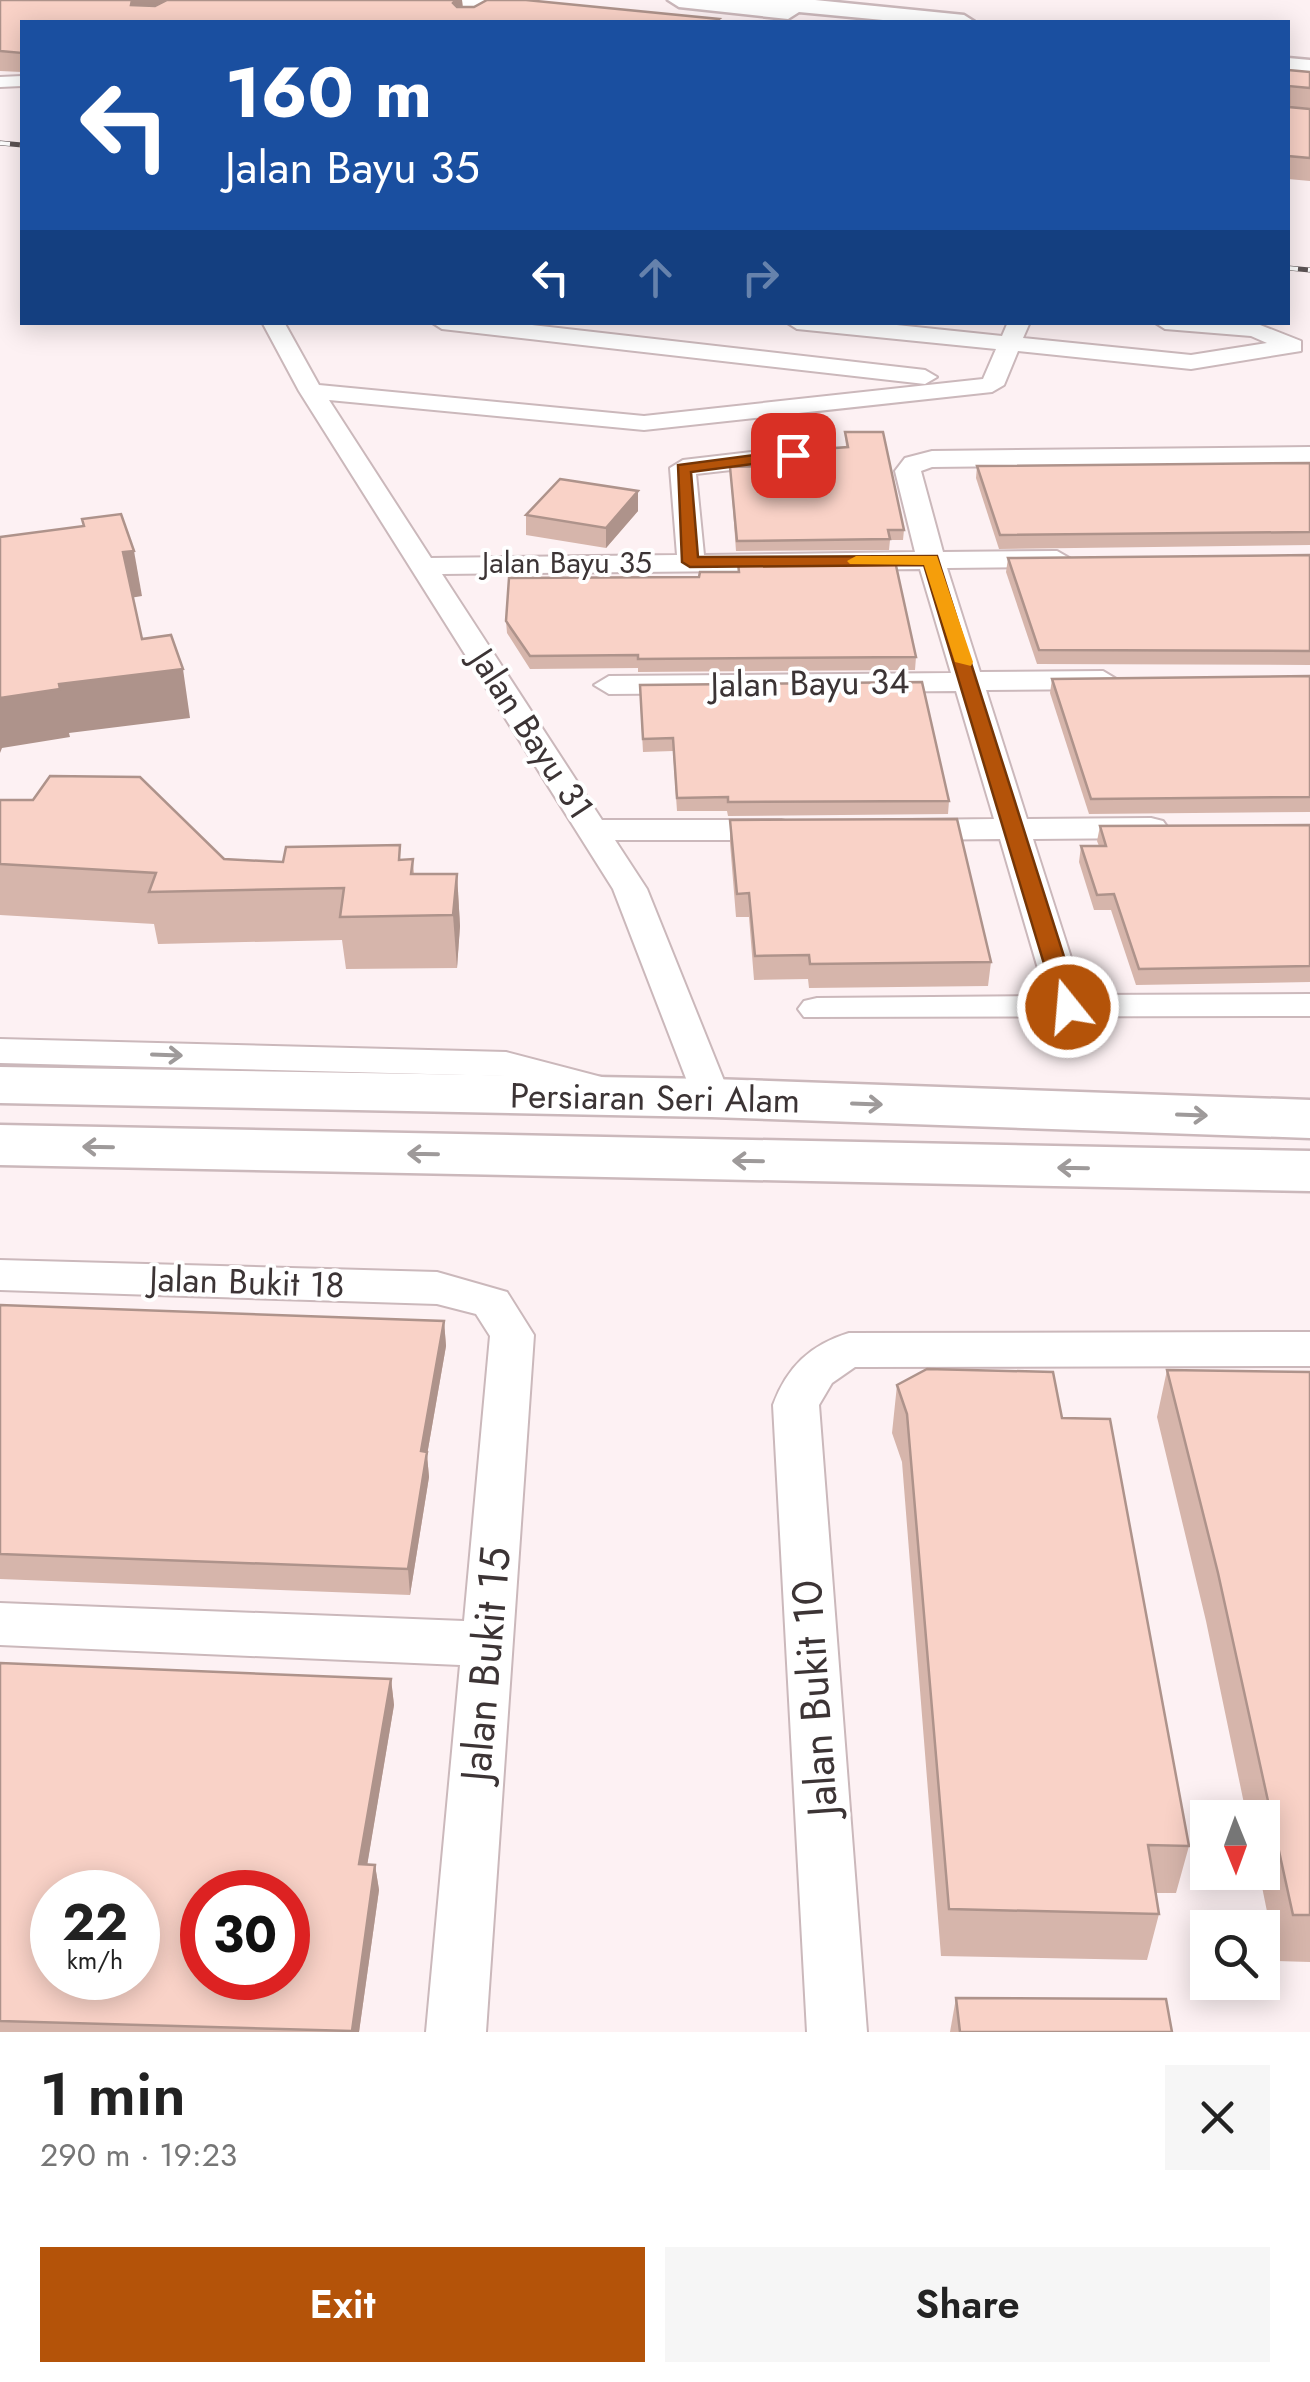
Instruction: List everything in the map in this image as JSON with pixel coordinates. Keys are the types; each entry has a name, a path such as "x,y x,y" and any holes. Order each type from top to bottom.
{"main road":[{"path":"452,0 616,20"},
{"path":"679,0 871,20"},
{"path":"750,0 945,20"},
{"name":"Persiaran Seri Alam","path":"0,1085 711,1098 1310,1119"},
{"name":"Persiaran Seri Alam","path":"0,1145 1310,1170"}],"street":[{"path":"468,20 492,5"},
{"name":"Jalan Bayu 31","path":"275,325 311,391 630,890 711,1098"},
{"path":"496,325 603,331 992,385"},
{"path":"856,325 1014,333 1191,362 1293,346 1255,330 1199,325"},
{"path":"992,385 1014,333"},
{"path":"311,391 644,423 992,385"},
{"path":"690,562 683,468 793,455"},
{"path":"1068,1007 931,560 908,471 914,463 932,459 1310,455"},
{"name":"Jalan Bayu 35","path":"424,566 1090,559"},
{"name":"Jalan Bayu 34","path":"609,685 1130,680"},
{"path":"873,830 1191,828"},
{"path":"594,830 813,830"},
{"path":"817,1008 1310,1005"},
{"path":"0,1050 506,1064 630,1097"},
{"name":"Jalan Bukit 18","path":"0,1275 437,1288 491,1303"},
{"name":"Jalan Bukit 15","path":"456,2032 512,1335 491,1303"},
{"name":"Jalan Bukit 10","path":"837,2032 796,1405 801,1386 816,1369 849,1350 1310,1349"},
{"path":"0,1624 487,1644"}],"building":[{"path":"0,0 132,0 131,5 155,6 167,0 456,0 453,3 457,7 474,7 487,0 526,0 719,19 20,20 20,53 0,51"},
{"path":"1290,70 1310,72 1310,88 1290,86"},
{"path":"1290,107 1310,109 1310,158 1290,156"},
{"path":"845,432 883,432 904,530 888,530 890,539 737,541 730,467 768,466 767,460 794,457 806,450 848,447"},
{"path":"1310,463 1310,532 1000,535 977,466"},
{"path":"560,479 638,491 606,528 526,515"},
{"path":"121,514 134,551 123,552 142,639 171,635 183,669 59,684 60,689 0,698 0,537 84,526 82,519"},
{"path":"1310,555 1310,651 1039,650 1008,558"},
{"path":"895,561 916,657 530,656 506,621 509,578 699,577 700,572 739,572 738,563"},
{"path":"1310,676 1310,797 1091,799 1052,679"},
{"path":"922,682 949,801 728,802 728,797 677,798 673,738 643,739 640,685"},
{"path":"50,776 140,777 224,859 283,862 286,847 400,845 399,860 413,859 411,874 457,874 453,915 340,917 344,888 149,892 156,873 0,864 0,800 33,800"},
{"path":"957,819 991,962 810,964 809,955 755,956 749,893 737,894 730,820"},
{"path":"1310,825 1310,966 1139,969 1114,894 1097,895 1081,846 1106,846 1100,826"},
{"path":"0,1305 444,1321 421,1451 427,1452 408,1569 0,1554"},
{"path":"927,1369 1053,1372 1062,1418 1110,1419 1189,1846 1148,1845 1159,1914 949,1909 907,1414 897,1385"},
{"path":"1167,1370 1310,1372 1310,1915 1293,1915 1280,1856 1280,1800 1268,1800 1218,1573"},
{"path":"0,1663 391,1679 359,1864 375,1865 352,2031 0,2021"},
{"path":"956,1998 1166,1999 1172,2032 960,2032"}],"railway":[{"path":"0,143 20,145"},
{"path":"1290,268 1310,270"}],"slow traffic":[{"path":"856,561 931,560 964,662"}],"route":[{"path":"793,455 683,468 690,562 931,560 1068,1007"}]}
